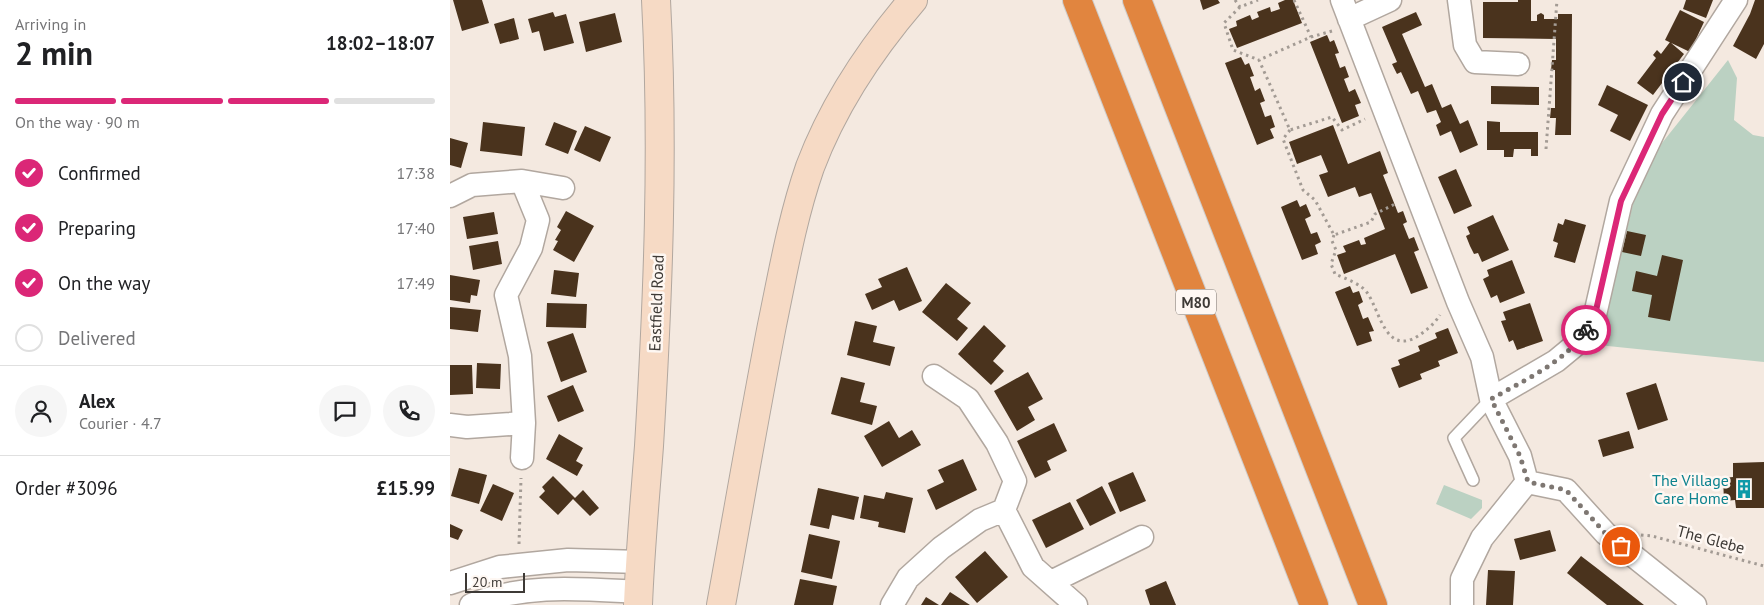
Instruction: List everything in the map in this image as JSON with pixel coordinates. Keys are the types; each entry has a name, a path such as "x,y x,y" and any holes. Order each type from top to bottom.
{"highway":[{"name":"M80","path":"1077,0 1314,605"},
{"path":"1137,0 1373,605"}],"street":[{"name":"Eastfield Road","path":"638,598 656,300 660,74 656,0"},
{"path":"722,605 789,236 800,198 811,165 847,91 890,27 913,0"},
{"path":"1390,0 1348,15 1458,302 1482,358 1491,399 1520,456 1528,482"},
{"path":"1459,0 1465,45 1475,62 1518,64"},
{"path":"1491,399 1556,361 1579,342 1594,319 1621,201 1662,114 1736,0"},
{"path":"450,196 472,186 522,182 563,188"},
{"path":"522,182 538,220 531,248 506,295 520,356 524,423 522,458"},
{"path":"892,605 908,578 941,548 980,520 1004,510 1015,481 997,443 968,399 934,376"},
{"path":"450,424 467,427 524,423"},
{"path":"1462,605 1462,580 1482,538 1528,482"},
{"path":"1528,482 1566,490 1606,534 1695,605"},
{"path":"1004,510 1033,567 1076,605"},
{"path":"1050,582 1142,537"},
{"path":"450,583 500,567 568,560 641,562"},
{"path":"471,605 486,599 525,590 581,589 638,598"}],"lane":[{"path":"1473,480 1454,438 1491,399"}],"path":[{"path":"1235,0 1240,7"},
{"path":"1258,0 1240,7 1224,23 1233,50 1259,60 1311,37 1348,15"},
{"path":"1294,0 1311,37"},
{"path":"1546,149 1557,0"},
{"path":"1259,60 1290,130"},
{"path":"1384,109 1342,130 1332,117 1290,130 1283,139 1303,190 1315,200 1334,235 1332,240 1336,250 1331,264 1336,274 1368,292 1388,334 1400,341 1411,340 1422,333 1438,318 1443,309 1458,302"},
{"path":"1334,235 1371,222 1375,214 1403,199 1417,195"},
{"path":"519,565 522,458"},
{"name":"The Glebe","path":"1652,536 1764,566"}],"green space":[{"path":"1728,60 1737,78 1734,120 1753,135 1764,137 1764,362 1598,345 1637,188 1662,143"},
{"path":"1444,485 1482,500 1482,508 1471,519 1436,504"}],"building":[{"path":"453,0 482,0 489,23 462,31"},
{"path":"1200,0 1218,0 1220,3 1203,10"},
{"path":"1285,0 1293,0 1302,23 1237,48 1229,29 1237,26 1236,21 1250,15 1252,20 1259,17 1257,12 1270,7 1271,12 1280,9 1278,3"},
{"path":"1518,0 1531,0 1531,21 1537,21 1537,15 1541,13 1544,15 1544,19 1558,19 1558,14 1572,14 1571,135 1555,135 1556,118 1550,118 1551,108 1555,108 1555,70 1551,70 1552,60 1556,60 1556,39 1483,38 1483,2 1518,2"},
{"path":"1686,0 1713,0 1706,18 1683,9"},
{"path":"1755,0 1764,0 1764,44 1756,59 1733,46 1750,14"},
{"path":"1680,10 1704,22 1690,52 1665,40"},
{"path":"553,12 555,17 566,14 574,43 544,51 539,31 532,33 528,19"},
{"path":"1416,12 1422,25 1402,34 1425,87 1432,84 1442,108 1451,104 1460,124 1468,120 1478,145 1460,153 1451,131 1440,136 1436,125 1441,122 1436,110 1427,113 1418,91 1411,94 1401,72 1397,74 1392,64 1397,62 1382,27"},
{"path":"615,13 622,42 586,52 579,22"},
{"path":"514,18 519,39 500,44 494,24"},
{"path":"1327,35 1330,42 1334,40 1339,53 1335,54 1340,68 1345,66 1349,77 1344,79 1349,92 1355,89 1361,103 1355,105 1359,116 1342,123 1310,42"},
{"path":"1670,42 1684,54 1653,95 1637,83 1656,58 1653,55 1657,50 1661,54"},
{"path":"1241,57 1245,65 1249,63 1254,76 1250,77 1255,91 1260,88 1265,101 1260,103 1265,117 1271,115 1275,127 1270,129 1274,138 1257,145 1225,63"},
{"path":"1607,85 1648,105 1630,141 1610,131 1618,115 1598,105"},
{"path":"1491,86 1539,87 1539,105 1491,104"},
{"path":"1487,121 1500,122 1500,132 1538,132 1538,156 1531,156 1531,149 1514,149 1513,157 1504,157 1504,150 1487,150"},
{"path":"483,122 525,127 522,156 480,151"},
{"path":"554,122 577,131 568,154 545,145"},
{"path":"1333,125 1348,164 1380,151 1388,173 1383,175 1398,213 1403,211 1407,222 1403,224 1409,239 1414,237 1419,250 1414,252 1428,288 1411,294 1395,254 1344,274 1337,255 1346,252 1343,246 1359,240 1361,245 1366,244 1364,238 1385,229 1371,193 1359,197 1355,187 1328,197 1319,175 1328,172 1321,155 1297,164 1289,142"},
{"path":"585,126 611,137 600,162 574,150"},
{"path":"450,138 468,143 461,168 450,165"},
{"path":"1456,169 1472,206 1454,214 1438,177"},
{"path":"1297,200 1300,207 1306,204 1311,216 1305,219 1311,234 1317,232 1321,242 1315,245 1318,254 1302,260 1281,207"},
{"path":"566,211 594,226 574,262 553,250 558,241 555,240 561,230 557,227"},
{"path":"494,212 498,234 467,239 463,217"},
{"path":"1493,215 1509,250 1482,262 1478,253 1474,254 1470,246 1466,236 1470,234 1467,227"},
{"path":"1565,219 1586,225 1575,263 1554,257 1558,243 1553,241 1558,223 1563,225"},
{"path":"1627,231 1646,235 1641,256 1622,252"},
{"path":"498,241 502,264 473,270 469,246"},
{"path":"1662,255 1683,260 1670,321 1648,317 1652,295 1632,291 1636,271 1657,276"},
{"path":"1512,260 1525,293 1500,303 1497,295 1491,298 1483,279 1489,276 1487,270"},
{"path":"907,267 922,301 899,311 894,300 872,310 865,294 882,287 878,279"},
{"path":"554,270 579,273 576,297 551,294"},
{"path":"450,275 480,280 477,296 471,295 470,303 450,300"},
{"path":"946,283 971,303 957,319 968,328 957,341 922,312"},
{"path":"1350,286 1353,293 1359,291 1363,302 1358,305 1363,319 1368,317 1374,331 1369,332 1372,341 1357,346 1335,292"},
{"path":"547,303 587,304 586,328 546,327"},
{"path":"1530,303 1543,341 1517,350 1513,340 1509,342 1501,321 1506,320 1503,312"},
{"path":"450,307 481,310 478,332 450,329"},
{"path":"855,321 877,326 873,342 895,347 890,366 847,355"},
{"path":"984,325 1006,346 993,361 1004,371 991,385 958,354"},
{"path":"1448,328 1458,353 1438,361 1440,366 1420,374 1422,379 1399,388 1391,368 1400,365 1398,360 1420,351 1418,346 1437,338 1435,333"},
{"path":"573,333 587,372 561,382 547,342"},
{"path":"477,363 501,364 500,389 476,388"},
{"path":"450,365 472,365 473,394 450,395"},
{"path":"1028,372 1043,399 1028,407 1035,420 1017,431 994,391"},
{"path":"841,377 865,383 860,402 877,406 872,425 831,414"},
{"path":"1656,383 1668,420 1638,430 1626,393"},
{"path":"573,385 584,411 558,422 547,396"},
{"path":"889,421 899,438 912,430 921,445 882,467 864,436"},
{"path":"1054,423 1067,451 1047,461 1051,470 1035,478 1017,441"},
{"path":"1629,431 1634,448 1603,457 1598,440"},
{"path":"559,434 583,448 576,461 583,465 577,476 546,459"},
{"path":"963,459 977,490 936,510 927,490 944,482 938,470"},
{"name":"The Village Care Home","path":"1764,462 1764,508 1736,508 1735,500 1724,501 1723,478 1733,477 1733,463"},
{"path":"459,468 487,475 479,504 451,496"},
{"path":"1133,472 1146,501 1120,512 1108,483"},
{"path":"553,476 575,498 583,490 599,508 590,516 573,499 558,515 539,497 545,491 542,487"},
{"path":"493,484 514,493 502,521 480,511"},
{"path":"1102,486 1116,513 1090,526 1076,500"},
{"path":"818,488 859,497 854,520 832,515 829,529 810,525"},
{"path":"886,492 913,498 905,533 878,527 879,522 860,518 864,495 884,499"},
{"path":"1070,502 1084,529 1046,548 1032,520"},
{"path":"450,524 463,530 458,540 450,537"},
{"path":"1550,530 1556,551 1520,560 1514,539"},
{"path":"809,534 840,541 832,579 801,572"},
{"path":"985,551 1008,577 977,603 955,577"},
{"path":"1581,556 1644,605 1607,605 1567,573"},
{"path":"1488,570 1515,571 1513,605 1486,605"},
{"path":"800,579 837,586 833,605 794,605"},
{"path":"1166,581 1176,605 1150,605 1145,590"},
{"path":"950,592 970,605 941,605"},
{"path":"926,597 939,605 921,605"}],"way so far":[{"path":"1586,330 1579,342 1556,361 1491,399 1520,456 1528,482 1566,490 1606,534 1621,546"}],"place":[{"name":"The Village Care Home","path":"1744,489"}],"route":[{"path":"1586,330 1594,319 1621,201 1662,114 1683,82"}]}
